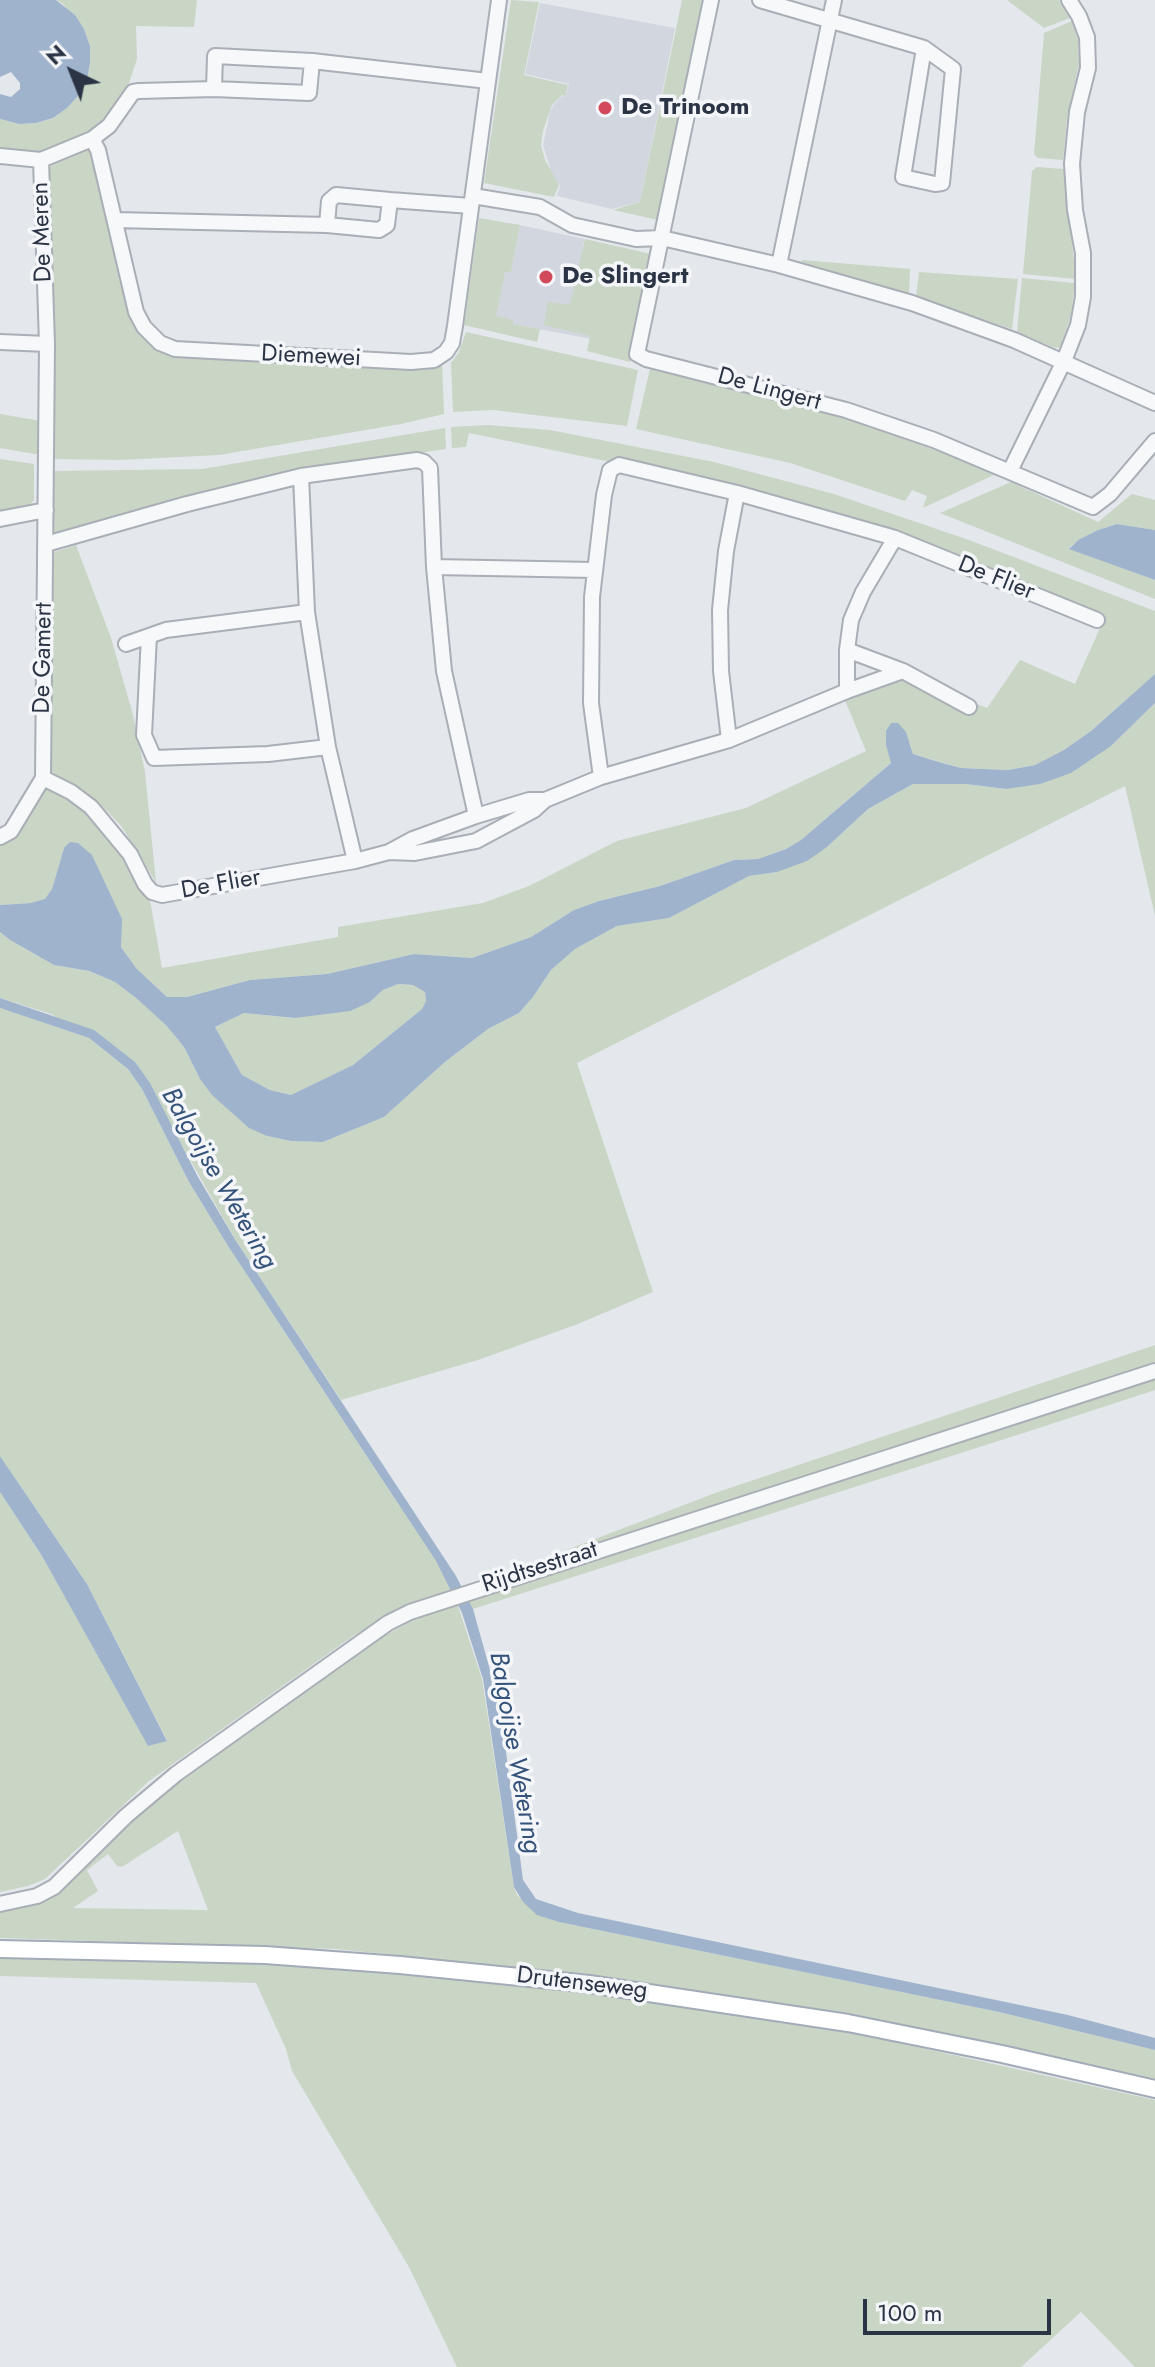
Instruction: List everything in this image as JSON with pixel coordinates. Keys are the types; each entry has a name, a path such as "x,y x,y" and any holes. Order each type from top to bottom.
{"main road":[{"name":"Drutenseweg","path":"0,1949 265,1955 589,1984 861,2025 1155,2089"}],"street":[{"name":"Diemewei","path":"92,139 98,150 136,312 144,327 160,343 175,349 411,362 434,360 446,352 452,343 499,0"},
{"name":"De Lingert","path":"711,0 637,354 646,359 846,410 1010,471 1093,507 1110,494 1155,441"},
{"path":"760,0 924,48 953,69 942,183 935,184 903,177 924,48"},
{"path":"779,265 834,0"},
{"path":"1010,471 1064,361 1078,325 1084,282 1072,164 1077,112 1088,68 1087,37 1070,0"},
{"path":"214,89 215,56 312,61 488,81"},
{"path":"41,160 92,139 109,126 133,92 214,89 309,93 312,61"},
{"name":"De Meren","path":"0,156 41,160 47,344 46,510"},
{"path":"327,225 329,201 336,195 540,207 572,225 636,239 662,238 779,265 912,303 1064,361 1155,403"},
{"path":"115,220 327,225 379,230 387,225 390,200"},
{"path":"0,342 47,344"},
{"path":"46,544 301,476 417,460 430,468 434,567 444,671 476,816"},
{"name":"De Flier","path":"601,777 591,703 590,633 604,495 610,470 619,465 737,493 895,538 1097,620"},
{"path":"301,476 307,612 328,747 355,861"},
{"path":"729,740 721,671 720,610 726,551 737,493"},
{"path":"0,519 46,510"},
{"name":"De Gamert","path":"43,778 46,510"},
{"path":"847,691 851,620 863,592 895,538"},
{"path":"434,567 594,570"},
{"path":"126,644 166,630 307,612"},
{"path":"149,636 144,735 154,758 268,754 328,747"},
{"path":"847,650 903,671 969,707"},
{"name":"De Flier","path":"389,852 415,853 476,841 534,810 545,800 601,777 729,740 903,671"},
{"path":"0,837 11,831 43,778"},
{"name":"De Flier","path":"43,778 71,792 91,807 130,854 145,884 152,892 162,895 355,861 389,852 413,839 476,816 529,800 545,800"},
{"name":"Rijdtsestraat","path":"0,1904 37,1896 54,1887 126,1816 176,1774 388,1623 410,1612 1155,1371"}],"shaded area":[{"name":"De Trinoom","path":"540,3 675,28 640,202 612,209 557,196 560,186 552,174 543,145 550,112 562,96 565,97 569,84 525,74"},
{"name":"De Slingert","path":"520,225 584,239 583,248 613,343 512,324 495,317 505,271 511,271"}],"green space":[{"path":"56,0 197,0 194,27 136,26 137,59 127,89 111,114 85,136 58,149 28,153 0,150 0,119 19,124 53,118 79,95 87,80 90,46 84,29"},
{"path":"511,0 539,2 524,75 568,85 565,96 562,95 552,105 541,145 545,160 559,185 554,197 484,183"},
{"path":"682,0 702,0 658,220 613,210 640,202"},
{"path":"1007,0 1059,0 1070,18 1044,28"},
{"path":"1072,21 1078,40 1079,64 1067,118 1063,160 1038,158 1034,154 1044,33"},
{"path":"95,146 132,295 166,352 184,357 396,370 425,370 442,360 444,414 219,455 120,460 54,459 48,167"},
{"path":"1037,167 1064,169 1076,279 1023,274 1032,171"},
{"path":"479,218 520,225 511,272 505,272 496,316 513,320 513,324 540,329 537,342 464,325"},
{"path":"585,239 651,254 630,362 587,351 590,336 544,325 548,302 570,305"},
{"path":"801,262 910,269 909,294"},
{"path":"919,272 1018,279 1012,329 916,297"},
{"path":"1022,278 1075,283 1071,316 1060,347 1055,348 1017,332"},
{"path":"466,332 638,370 627,426 493,410 453,412 451,363 459,352"},
{"path":"650,369 846,418 998,473 923,508 927,496 912,490 905,501 790,463 636,429"},
{"path":"0,414 41,421 41,455 0,448"},
{"path":"488,425 550,430 714,462 834,494 969,540 1155,611 1155,674 1091,731 1035,765 1008,770 961,768 913,754 910,743 886,731 886,745 892,762 801,840 786,849 758,859 734,860 660,886 599,901 574,910 531,937 472,958 414,954 327,974 250,980 187,997 167,997 136,968 121,947 121,919 64,848 52,889 45,900 0,905 0,844 8,839 43,786 84,808 135,875 150,900 162,968 338,937 338,927 483,903 529,886 617,841 746,808 866,751 844,698 905,679 969,714 977,704 987,708 1020,660 1075,684 1104,619 994,569 900,534 747,490 469,433 466,447 452,448 451,427"},
{"path":"445,428 446,449 291,472 230,485 54,534 54,471 202,469"},
{"path":"0,459 34,464 34,500 27,509 0,514"},
{"path":"1011,482 1098,522 1132,494 1155,500 1155,530 1117,524 1078,540 1069,548 1155,580 1155,599 940,513"},
{"path":"76,545 111,638 132,711 145,772 156,882 122,827 107,811 82,789 49,771 51,553"},
{"path":"1155,703 1155,916 1125,786 577,1063 653,1292 578,1324 478,1360 341,1400 236,1241 135,1062 51,1014 0,998 0,932 54,965 88,971 115,982 136,998 166,1024 184,1047 200,1079 267,1136 291,1141 323,1142 384,1117 445,1062 488,1029 519,1013 551,970 575,949 617,926 669,918 749,876 777,872 827,847 868,809 913,784 966,784 1006,789 1111,746"},
{"path":"398,984 414,985 425,992 426,1001 422,1009 353,1065 291,1095 270,1090 242,1075 215,1027 244,1013 295,1018 370,1002 383,990"},
{"path":"0,1008 89,1038 128,1069 142,1089 189,1182 228,1246 436,1561 451,1590 387,1617 353,1636 149,1781 45,1879 0,1892 0,1492 42,1556 148,1745 167,1740 87,1584 0,1456"},
{"path":"1155,1345 1155,1367 535,1562 718,1492"},
{"path":"1155,1379 1155,1390 1039,1428 473,1609 468,1600"},
{"path":"457,1603 482,1679 514,1887 517,1895 537,1914 559,1922 999,2012 1155,2050 1155,2083 1043,2055 840,2012 589,1975 336,1949 0,1938 0,1909 30,1903 152,1796 347,1656 425,1614","holes":["178,1831 208,1910 73,1908 98,1891 87,1870 108,1854 117,1866 122,1867"]},
{"path":"0,1957 135,1958 360,1969 612,1996 868,2036 1155,2100 1155,2367 1135,2367 1081,2312 1021,2367 457,2367 409,2267 292,2071 286,2049 256,1983 0,1976"}],"water":[{"path":"0,0 56,0 75,15 84,29 90,46 87,80 79,95 53,118 19,124 0,119 0,94 11,97 20,89 20,83 11,72 0,77"},
{"path":"1117,524 1155,530 1155,580 1069,549 1078,540"},
{"path":"1155,674 1155,703 1111,746 1071,773 1040,784 1006,789 966,784 913,784 868,809 807,861 777,872 749,876 669,918 617,926 575,949 551,970 519,1013 488,1029 445,1062 384,1117 323,1142 291,1141 249,1128 212,1095 184,1047 166,1025 136,998 115,982 89,971 54,965 0,932 0,905 45,899 52,889 64,848 70,842 78,843 92,855 122,919 121,947 136,968 167,997 187,997 250,980 327,974 414,954 472,958 531,937 574,910 599,901 660,886 734,860 758,859 786,849 801,840 891,763 886,731 891,723 898,723 906,732 913,754 961,768 1008,770 1035,765 1091,731","holes":["398,984 413,985 425,992 426,1001 422,1009 353,1065 291,1095 270,1090 242,1075 215,1027 244,1013 295,1018 350,1011 370,1002 383,990"]},
{"path":"0,998 94,1030 135,1062 150,1083 198,1177 236,1241 456,1576 473,1609 495,1688 523,1880 536,1899 578,1913 1068,2015 1155,2038 1155,2050 999,2012 537,1915 523,1902 514,1887 483,1679 462,1613 436,1561 228,1246 189,1182 142,1089 128,1069 89,1038 0,1008"},
{"path":"0,1456 87,1584 167,1741 148,1746 42,1556 0,1492"}],"place":[{"name":"De Trinoom","path":"605,108"},
{"name":"De Slingert","path":"546,277"}],"water label":[{"name":"Balgoijse Wetering","path":"218,1179"},
{"name":"Balgoijse Wetering","path":"514,1753"}]}
